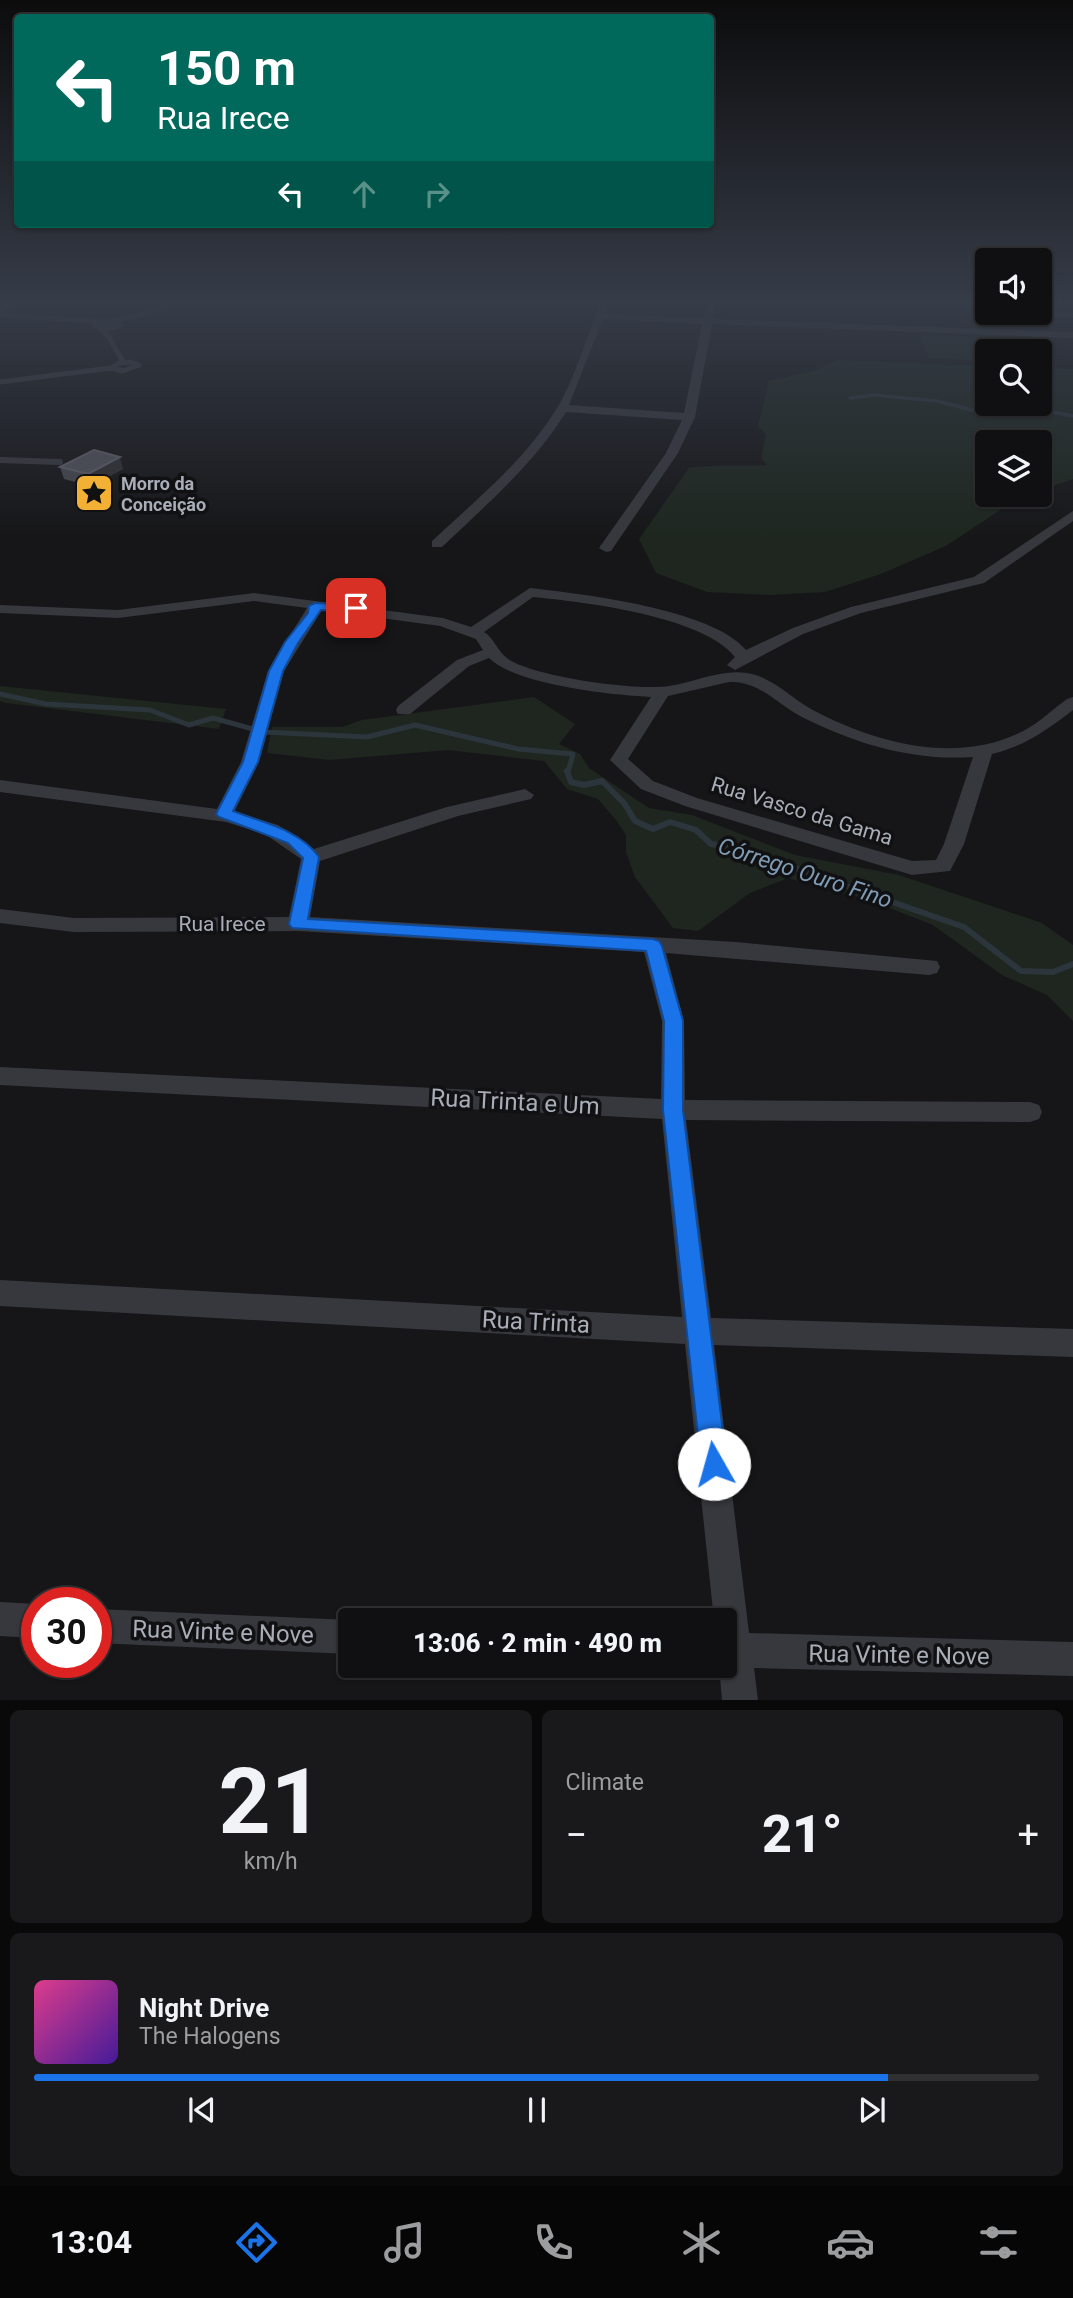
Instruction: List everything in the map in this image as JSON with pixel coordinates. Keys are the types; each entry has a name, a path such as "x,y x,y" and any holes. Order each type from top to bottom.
{"street":[{"path":"437,544 526,457 562,408 572,382"},
{"path":"606,548 672,453 689,416 694,382"},
{"path":"562,408 689,416"},
{"path":"719,680 744,657 799,631 856,610 979,580 1073,515"},
{"path":"1051,530 1073,537"},
{"path":"474,632 530,592 616,604 663,614 728,639 744,657"},
{"path":"0,609 118,614 254,597 315,606 356,608 443,622 474,632 482,636 491,652 506,664 524,671 595,686 662,692 719,680 750,678 807,714 866,738 913,751 984,752 1031,734 1073,702"},
{"path":"224,814 250,762 276,671 292,642 314,613 315,606"},
{"path":"404,710 463,663 491,652"},
{"name":"Rua Vasco da Gama","path":"662,692 619,760 647,785 691,802 912,868 943,866 954,844 984,752"},
{"path":"0,786 130,805 224,814 294,840 311,857"},
{"path":"311,857 454,811 525,795"},
{"path":"298,924 311,857"},
{"name":"Rua Irece","path":"0,916 74,925 298,924 653,946 929,967"},
{"path":"653,946 673,1021 673,1110 726,1608"},
{"name":"Rua Trinta e Um","path":"0,1076 673,1110 1030,1112"},
{"name":"Rua Trinta","path":"0,1293 698,1331 1073,1343"},
{"path":"0,1619 21,1621"},
{"name":"Rua Vinte e Nove","path":"112,1627 338,1636"},
{"name":"Rua Vinte e Nove","path":"737,1651 1073,1658"},
{"path":"736,1678 740,1699"}],"lane":[{"path":"0,460 60,462"}],"shaded area":[{"path":"769,382 975,382 975,416 1052,416 1052,382 1073,382 1073,479 1052,486 1052,430 975,430 975,507 1005,507 946,546 881,574 825,592 769,595 707,592 656,573 639,539 689,468 767,465 761,458 766,434 758,426"},
{"path":"0,686 226,709 219,729 6,703 0,701"},
{"path":"534,697 575,724 559,744 580,754 589,768 649,808 692,815 795,855 899,875 1042,923 1073,945 1073,1021 1047,995 1002,975 933,925 869,900 788,878 750,893 698,931 673,928 635,877 626,852 626,835 616,820 598,799 567,789 544,761 448,750 330,760 267,753 272,727 342,727 362,720"}],"building":[{"path":"94,450 120,457 88,474 60,467"}],"waterway":[{"path":"850,398 874,395 937,401 988,414 1015,409 1042,410 1073,416"},
{"name":"Córrego Ouro Fino","path":"0,694 46,704 150,710 189,725 213,718 264,732 367,737 415,725 518,749 573,754 568,772"},
{"name":"Córrego Ouro Fino","path":"567,771 571,782 584,785 602,781 624,803 635,821 653,829 670,822 696,830 711,844 740,849 964,927 1021,971 1053,972 1073,964"}],"place":[{"name":"Morro da Conceição","path":"94,493"}],"route":[{"path":"356,608 315,606 314,613 292,642 276,671 269,704 250,762 224,814 294,840 311,857 298,924 653,946 673,1021 673,1110 714,1464"}]}
